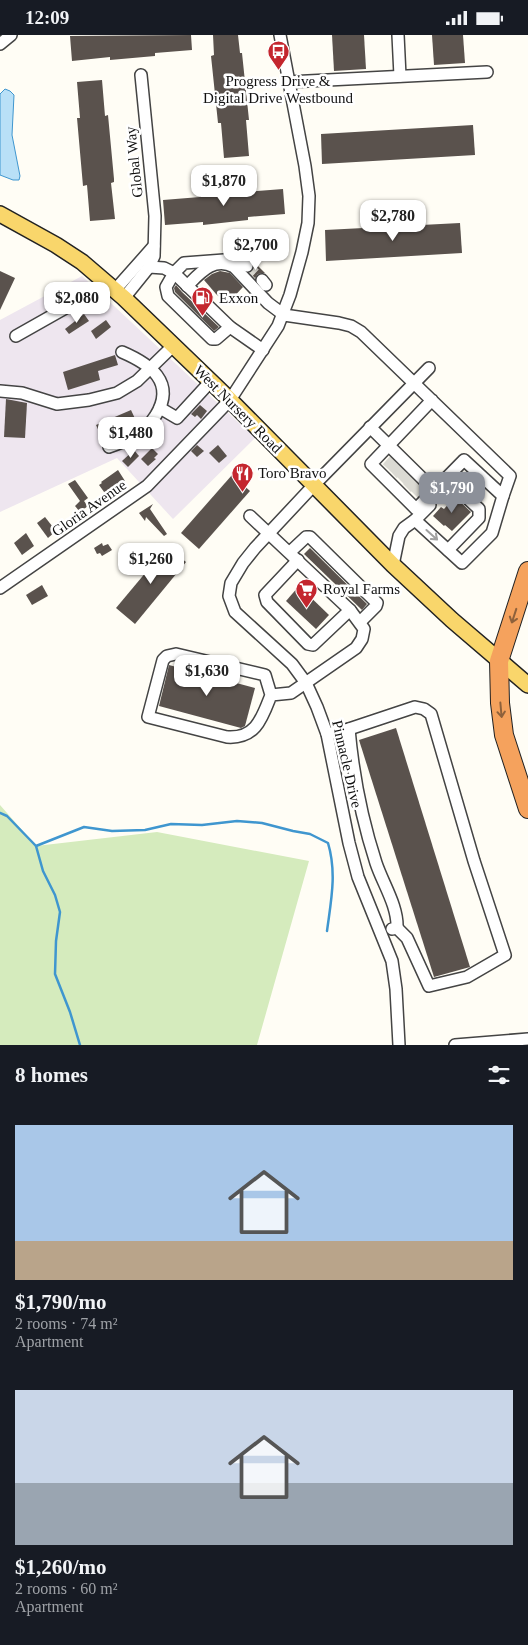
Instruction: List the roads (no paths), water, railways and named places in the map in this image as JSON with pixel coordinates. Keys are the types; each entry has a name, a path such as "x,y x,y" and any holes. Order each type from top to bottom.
{"highway":[{"path":"528,571 499,661 500,703 504,735 528,809"}],"main road":[{"name":"West Nursery Road","path":"0,214 56,245 82,262 116,290 211,381 393,565 528,685"}],"street":[{"path":"0,44 11,35"},
{"name":"Gloria Avenue","path":"0,588 147,486 230,400 284,315 302,252 308,223 309,196 280,35"},
{"path":"398,35 400,77"},
{"path":"288,82 487,72"},
{"name":"Global Way","path":"116,290 149,267 154,256 155,215 141,75"},
{"path":"16,336 116,290 154,246"},
{"path":"230,327 216,339 208,337 168,296 166,287 174,273 184,263 237,259 247,266"},
{"path":"187,285 207,267 229,264 262,286 268,303 284,315 351,326 365,336 414,382 510,476 492,533 462,563 415,520"},
{"path":"149,267 164,268 174,273 230,327 263,350"},
{"path":"0,391 22,393 57,405 118,393 137,381 174,345"},
{"path":"109,447 140,433 150,424 163,401 164,389 160,379 135,357 122,351"},
{"name":"Pinnacle Drive","path":"399,1045 396,989 392,961 358,877 349,843 327,734 306,683 292,664 235,612 230,604 229,595 231,583 242,563 313,486 429,368"},
{"path":"160,408 177,418 211,381"},
{"path":"432,400 371,464 406,478 464,460 503,496"},
{"path":"370,427 389,445 406,478"},
{"path":"393,565 399,536 404,528 415,520 482,448"},
{"path":"448,549 479,518 480,509 451,483"},
{"path":"250,516 350,609 364,629 362,639 356,648 291,693 271,695"},
{"path":"350,609 313,645 308,644 266,602 265,595 306,537 310,537 377,603 360,622"},
{"path":"176,655 264,675 271,695 257,726 249,734 238,738 148,717 163,660 167,656 176,655"},
{"path":"327,734 415,707 424,709 431,714 474,861 505,955 467,977 430,986 407,938 398,928 398,917 376,863 363,816 351,756 348,729"},
{"path":"381,933 398,928"},
{"path":"455,1045 528,1039"}],"water":[{"path":"5,89 14,95 12,135 20,176 19,180 13,180 0,175 0,94"}],"waterway":[{"path":"0,813 7,816 36,846 43,871 55,895 60,912 56,941 55,974 70,1012 80,1045"},
{"path":"36,846 84,827 112,831 145,830 171,824 202,825 237,821 262,823 310,834 328,843 331,854 333,876 327,931"}],"tunnel":[{"path":"247,266 262,280"},
{"path":"387,468 395,459"},
{"path":"393,474 402,466"},
{"path":"401,481 409,473"},
{"path":"407,488 416,479"},
{"path":"415,495 423,487"}],"place":[{"name":"Progress Drive & Digital Drive Westbound","path":"278,71"},
{"name":"Exxon","path":"203,317"},
{"name":"Toro Bravo","path":"242,492"},
{"name":"Royal Farms","path":"307,608"}]}
